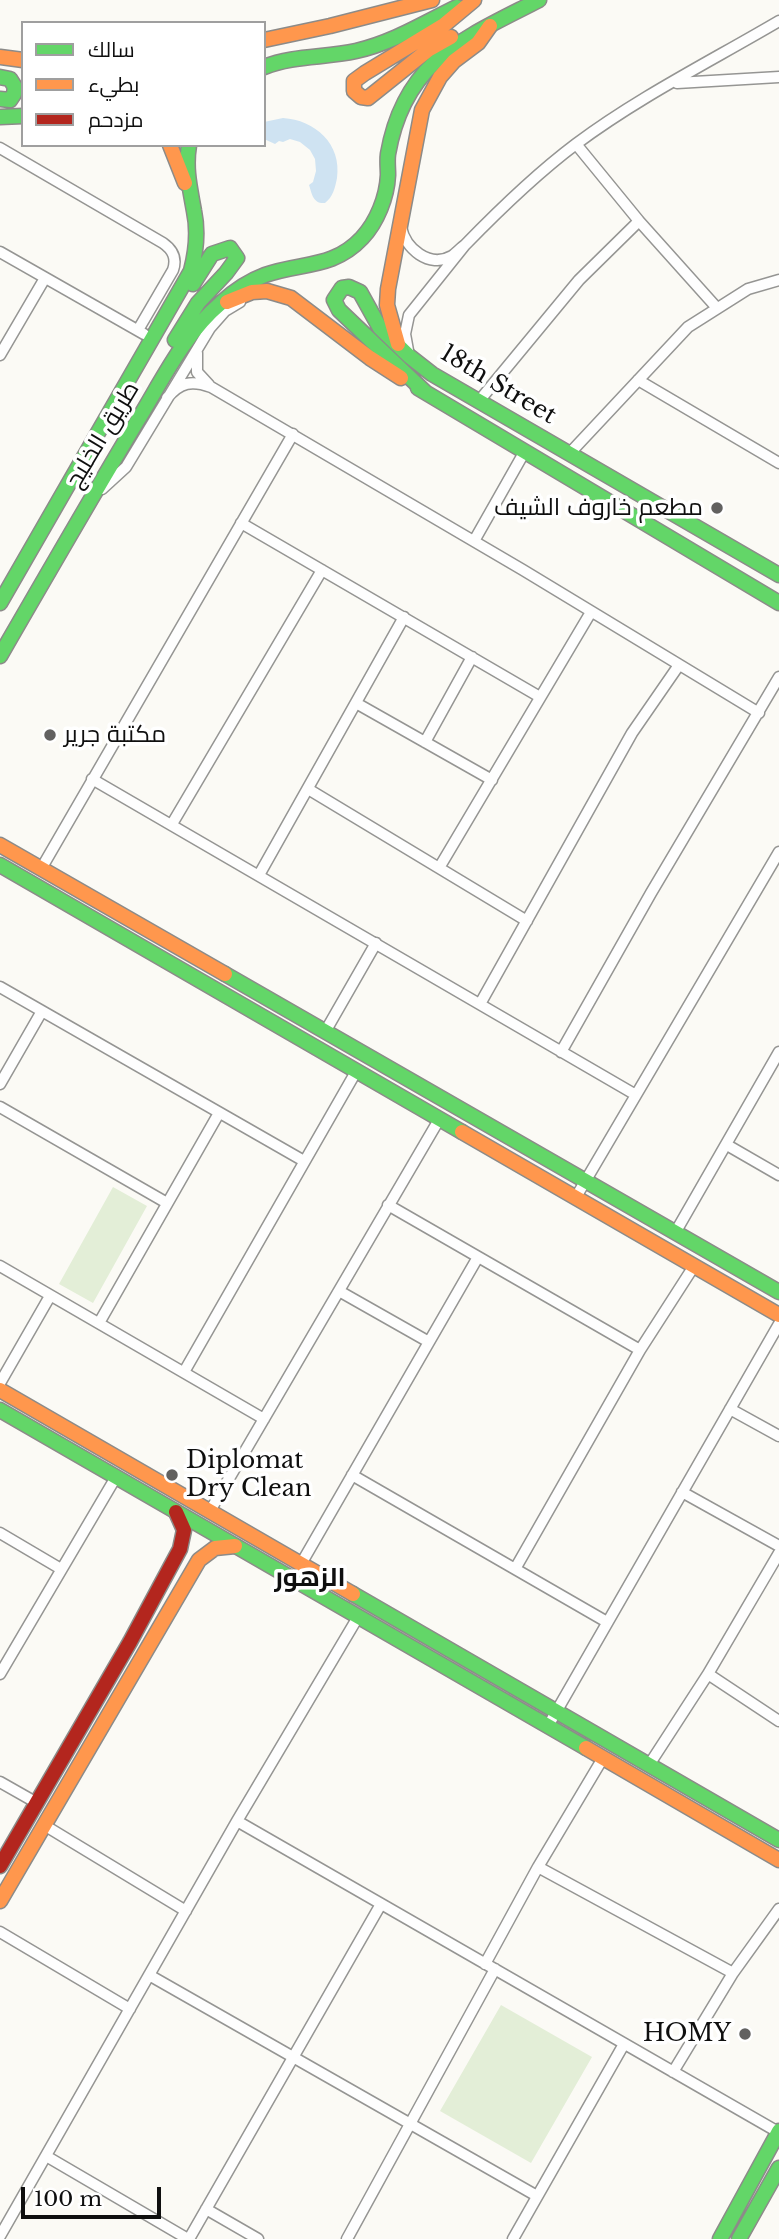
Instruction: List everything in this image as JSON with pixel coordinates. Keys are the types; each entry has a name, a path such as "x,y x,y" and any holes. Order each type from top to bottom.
{"street":[{"path":"266,40 432,0"},
{"path":"473,0 445,25 384,60 355,81 354,91 361,97 368,98 428,50 453,35 472,35 539,0"},
{"path":"266,66 306,56 336,54 373,46 473,0"},
{"path":"400,221 407,243 417,253 425,257 451,257 530,182 576,144 619,114 779,22"},
{"path":"405,352 387,305 388,289 422,110 440,77 454,61 478,43 490,26"},
{"name":"طريق الخليج","path":"0,656 89,501 192,331 210,312 244,285 278,271 320,265 335,259 364,236 381,206 398,110 409,88 422,71 443,53 472,35"},
{"path":"0,57 21,60"},
{"path":"0,77 10,79 15,87 10,100 0,99"},
{"path":"673,83 779,77"},
{"path":"0,117 21,116"},
{"path":"576,144 639,221 717,308"},
{"path":"171,147 190,197"},
{"path":"189,147 190,197"},
{"path":"0,148 163,243 172,252 175,263 173,270 138,330"},
{"name":"طريق الخليج","path":"0,603 191,271 196,247 195,213 190,197"},
{"path":"479,401 579,280 639,221"},
{"path":"405,352 409,315 465,245"},
{"path":"0,252 153,338 177,310 212,254 230,248 237,258 228,273 207,292 186,320 158,369 147,406"},
{"path":"0,355 45,278"},
{"path":"569,454 688,327 748,289 779,280"},
{"name":"18th Street","path":"425,392 339,310 334,300 342,288 349,286 360,292 380,328 432,373 779,575"},
{"path":"210,312 251,292 267,291 291,298 370,358 779,603"},
{"path":"89,501 126,467 209,328 225,311 244,300 273,298 302,310 348,350 394,378 425,392"},
{"path":"198,348 197,372 211,387"},
{"path":"638,380 779,463"},
{"path":"167,398 179,385 186,383 200,383 211,387 474,541 759,713"},
{"path":"41,869 293,434"},
{"path":"474,541 525,451 532,447 546,450 601,482 637,493"},
{"path":"242,523 540,697"},
{"path":"172,824 322,570"},
{"path":"439,868 591,612"},
{"path":"259,875 404,617"},
{"path":"425,742 472,657"},
{"path":"480,1004 632,733 679,664"},
{"path":"561,1052 651,893 779,677"},
{"path":"356,703 492,780"},
{"path":"92,779 636,1095"},
{"path":"308,789 527,921"},
{"path":"0,845 779,1292"},
{"path":"576,1197 779,852"},
{"path":"0,865 779,1315"},
{"path":"325,1032 376,943"},
{"path":"0,988 304,1161"},
{"path":"0,1084 42,1011"},
{"path":"675,1233 779,1052"},
{"path":"184,1372 357,1070"},
{"path":"0,1107 167,1203"},
{"path":"99,1323 219,1113"},
{"path":"210,1511 440,1118"},
{"path":"727,1145 779,1175"},
{"path":"388,1205 640,1350"},
{"path":"301,1564 478,1257"},
{"path":"0,1266 264,1419"},
{"path":"515,1569 640,1350 694,1266"},
{"path":"339,1291 429,1342"},
{"path":"0,1383 50,1296"},
{"path":"548,1726 779,1324"},
{"path":"0,1390 779,1840"},
{"path":"730,1409 779,1436"},
{"path":"0,1410 779,1860"},
{"path":"0,1674 120,1471 125,1471 153,1487 182,1495"},
{"path":"352,1475 607,1622"},
{"path":"682,1492 779,1546"},
{"path":"0,1867 130,1642 180,1549 186,1534 185,1527 175,1511"},
{"path":"0,1533 61,1569"},
{"path":"180,1549 189,1544 197,1547 199,1560"},
{"path":"0,1901 199,1560 206,1552 218,1546 236,1546"},
{"path":"649,1765 708,1674 779,1553"},
{"path":"0,2236 237,1821 358,1616"},
{"path":"708,1674 779,1721"},
{"path":"347,2239 410,2124 538,1867 603,1758"},
{"path":"0,1782 37,1803"},
{"path":"237,1821 779,2132 720,2239"},
{"path":"44,1825 186,1910"},
{"path":"538,1867 733,1973"},
{"path":"46,2156 188,2239 381,1904"},
{"path":"673,2071 733,1973 779,1909"},
{"path":"0,1932 130,2009"},
{"path":"149,1975 537,2196"},
{"path":"513,2239 624,2044"},
{"path":"742,2235 779,2168"},
{"path":"206,2209 258,2239"},
{"path":"714,2239 730,2218"}],"green space":[{"path":"113,1187 147,1206 93,1303 59,1284"},
{"path":"501,2005 592,2057 531,2163 440,2111"}],"water":[{"path":"283,118 306,123 324,136 331,145 337,166 337,178 332,195 325,203 315,200 309,185 313,182 316,171 315,159 310,150 300,142 290,139 275,144 266,140 266,122"}],"traffic: fast":[{"path":"0,656 164,375 195,329 247,283 278,271 328,260 351,248 362,238 377,217 383,200 388,175 388,154 396,122 408,96 423,75 462,41 539,0"},
{"path":"266,66 287,60 344,53 382,43 457,7"},
{"path":"0,77 10,79 15,87 10,100 0,99"},
{"path":"0,117 21,116"},
{"path":"0,603 191,271 196,233 188,170 189,147"},
{"path":"175,340 198,303 237,258 230,248 212,254 193,284"},
{"path":"425,392 339,310 334,300 342,288 349,287 360,292 380,328 432,374 779,575"},
{"path":"418,388 779,603"},
{"path":"0,865 462,1132"},
{"path":"225,974 779,1292"},
{"path":"0,1410 586,1748"},
{"path":"353,1594 779,1840"},
{"path":"720,2239 779,2131"},
{"path":"739,2239 779,2168"}],"traffic: slow":[{"path":"266,40 432,0"},
{"path":"451,37 428,50 368,98 361,97 354,91 354,81 444,25 474,0"},
{"path":"398,344 387,305 388,289 422,110 440,77 454,61 478,43 490,26"},
{"path":"0,57 21,60"},
{"path":"171,147 185,183"},
{"path":"227,302 252,292 267,291 291,298 401,378"},
{"path":"0,845 225,974"},
{"path":"462,1132 779,1315"},
{"path":"0,1390 353,1594"},
{"path":"0,1901 199,1560 215,1548 235,1546"},
{"path":"586,1748 779,1860"}],"traffic: jam":[{"path":"0,1866 130,1642 180,1549 184,1530 176,1512"}],"place":[{"name":"مطعم خاروف الشيف","path":"717,508"},
{"name":"مكتبة جرير","path":"50,735"},
{"name":"Diplomat Dry Clean","path":"172,1475"},
{"name":"HOMY","path":"745,2034"}],"district":[{"name":"الزهور","path":"310,1579"}]}
